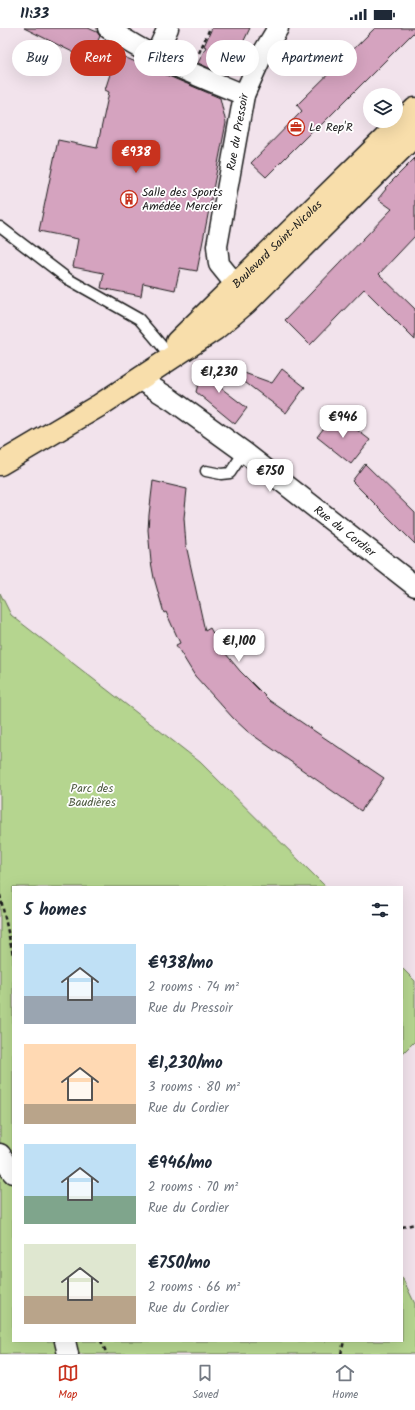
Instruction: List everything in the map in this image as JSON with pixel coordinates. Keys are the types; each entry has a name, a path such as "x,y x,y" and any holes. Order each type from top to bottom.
{"main road":[{"name":"Boulevard Saint-Nicolas","path":"139,379 415,109"},
{"name":"Boulevard Saint-Nicolas","path":"0,464 100,405 215,329 246,303 415,135"}],"street":[{"path":"108,28 134,45"},
{"path":"162,40 168,28"},
{"name":"Rue du Pressoir","path":"236,284 219,264 217,246 244,95 263,53 278,28"},
{"path":"198,75 244,95"},
{"name":"Rue du Cordier","path":"139,379 172,400 244,452 415,586"},
{"path":"0,1154 12,1172"},
{"path":"65,1342 68,1354"}],"lane":[{"path":"0,227 68,279 139,319 167,352"},
{"path":"206,471 221,474 230,473 244,452"}],"path":[{"path":"198,56 210,28"},
{"path":"0,895 12,950"},
{"path":"403,1227 415,1224"},
{"path":"101,1342 107,1354"},
{"path":"341,1354 344,1342"}],"green space":[{"name":"Parc des Baudières","path":"0,593 11,615 200,762 325,886 12,886 12,1342 403,1342 403,1279 415,1304 415,1354 0,1354"},
{"path":"403,969 415,981 415,1041 403,1053"}],"building":[{"name":"Salle des Sports Amédée Mercier","path":"24,28 88,28 97,32 100,36 98,40 70,40 70,51 62,47 62,40 48,40"},
{"path":"212,28 250,28 244,40 207,40"},
{"path":"375,28 415,28 415,31 318,128 317,126 266,177 251,163 302,111 297,105 326,76 357,76 357,46"},
{"path":"206,47 206,67 198,63"},
{"name":"Salle des Sports Amédée Mercier","path":"126,58 134,61 134,76 169,76 220,98 226,123 197,271 180,268 175,290 143,283 141,296 101,288 104,273 73,267 78,239 39,231 58,140 97,148 109,92 105,90 109,76 126,76"},
{"path":"415,158 415,236 379,274 415,309 415,340 364,289 310,345 285,320 392,209 378,199 386,189 385,188"},
{"path":"203,364 221,370 217,385 247,408 235,424 196,392"},
{"path":"282,369 305,387 286,413 234,374 236,370 272,383"},
{"path":"335,413 370,440 351,464 317,437"},
{"path":"365,464 415,513 415,544 352,481"},
{"path":"153,481 187,489 184,518 186,545 205,631 210,628 221,648 240,671 270,701 384,778 361,811 247,731 233,718 195,676 176,645 180,643 166,612 164,613 154,578 148,530"}],"place":[{"name":"Le Rep'R","path":"296,127"},
{"name":"Salle des Sports Amédée Mercier","path":"129,199"}]}
